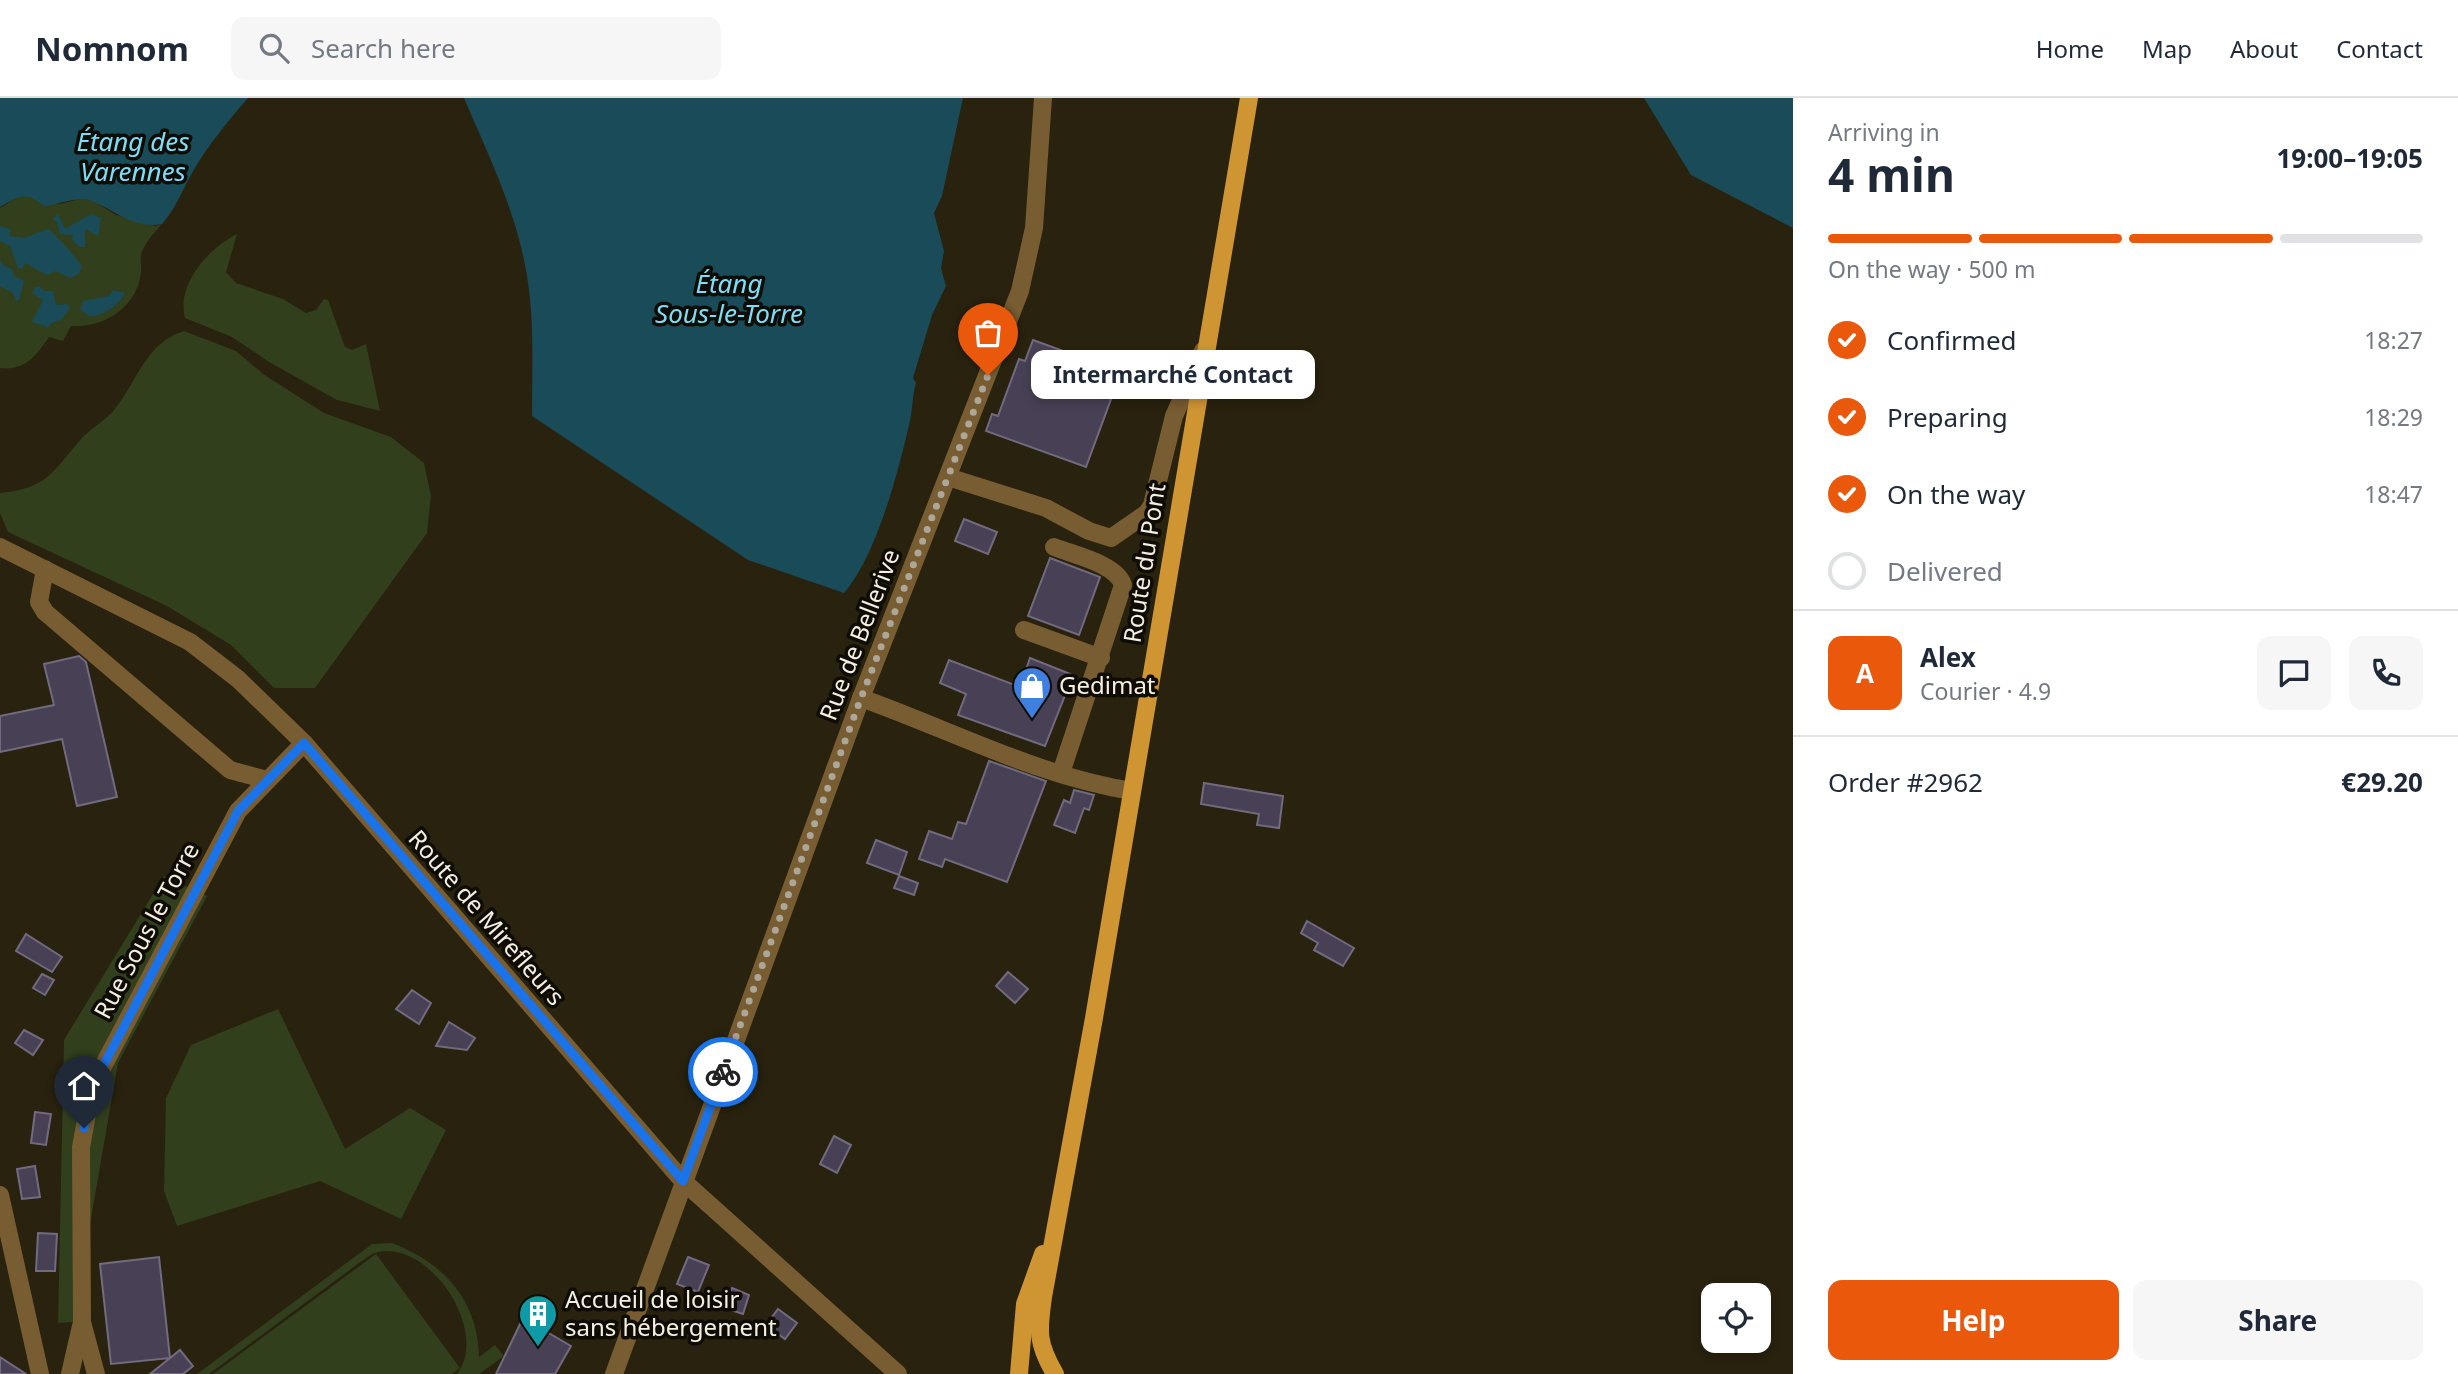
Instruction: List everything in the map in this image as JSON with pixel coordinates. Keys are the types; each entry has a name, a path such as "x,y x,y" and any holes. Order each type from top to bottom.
{"main road":[{"name":"Route du Pont","path":"1055,1374 1042,1352 1038,1333 1249,98"},
{"name":"Route du Pont","path":"1019,1374 1025,1304 1061,1201"}],"street":[{"name":"Rue de Bellerive","path":"614,1374 861,698 1026,273 1034,228 1043,98"},
{"path":"948,477 1046,508 1089,531 1111,538 1147,513 1174,416 1206,345"},
{"name":"Route de Mirefleurs","path":"0,547 190,642 238,679 304,743 683,1181 898,1374"},
{"path":"1054,547 1101,565 1122,579 1122,595 1061,773"},
{"path":"45,569 38,602 45,612 230,770 267,780"},
{"path":"1024,630 1101,658"},
{"path":"861,698 956,737 1099,786 1132,791"},
{"name":"Rue Sous le Torre","path":"96,1374 82,1322 81,1147 92,1087 238,811 304,743"},
{"path":"0,1195 40,1374"},
{"path":"70,1374 82,1322"}],"green space":[{"path":"21,195 59,204 81,199 93,201 116,215 155,226 162,224 144,248 138,285 133,296 117,313 95,323 71,326 63,341 49,337 23,365 0,368 0,208"},
{"path":"237,234 226,272 236,283 283,299 306,313 316,310 324,299 328,300 345,347 352,350 366,344 380,411 337,400 269,362 232,337 185,318 185,292 197,268 216,248"},
{"path":"184,331 236,351 263,374 324,413 391,437 424,463 431,496 427,533 315,688 274,688 231,645 167,606 8,532 0,513 0,493 39,483 56,469 86,434 114,410 151,353 171,336"},
{"path":"164,876 207,896 118,1063 73,1322 58,1323 64,1040"},
{"path":"278,1009 345,1149 410,1108 446,1130 401,1219 320,1181 177,1226 164,1191 166,1098 191,1045"},
{"path":"392,1243 427,1261 455,1286 472,1318 479,1357 495,1345 504,1356 479,1374 457,1374 465,1356 466,1335 460,1314 449,1293 435,1274 417,1260 398,1252 378,1252 363,1260 209,1374 197,1374 372,1244"},
{"path":"376,1254 460,1368 452,1374 213,1374"}],"water":[{"name":"Étang des Varennes","path":"0,98 248,98 205,153 167,218 162,224 152,225 126,219 88,200 44,206 32,198 22,197 0,207"},
{"name":"Étang Sous-le-Torre","path":"464,98 963,98 942,196 934,213 944,251 941,268 946,286 932,315 913,378 916,383 910,419 885,512 867,557 844,593 748,560 532,416 532,322 525,265 507,201"},
{"path":"1644,98 1793,98 1793,228 1691,175"},
{"path":"58,214 65,229 91,214 101,218 98,236 85,229 85,247 80,247 72,240 73,235 60,234 57,222 53,220"},
{"path":"0,226 10,229 10,236 24,238 48,229 82,266 79,274 70,278 56,271 47,275 25,263 22,269 18,268 10,246 0,241"},
{"path":"0,260 4,266 12,269 14,276 24,281 19,300 16,301 13,293 0,286"},
{"path":"39,286 44,291 53,291 56,305 67,304 70,308 61,320 53,322 46,329 45,326 32,322 43,300 33,294 34,288"},
{"path":"113,290 125,293 105,312 89,316 80,309 84,301 109,296"}],"building":[{"path":"1033,340 1121,372 1086,467 986,431 992,414 998,416 1019,359 1025,361"},
{"path":"964,519 997,532 988,554 955,541"},
{"path":"1050,558 1100,577 1079,635 1028,616"},
{"path":"79,656 86,662 117,797 77,806 62,739 0,752 0,716 54,705 44,664"},
{"path":"1030,658 1073,675 1045,746 958,715 966,694 940,683 949,660 1020,687"},
{"path":"989,761 1046,781 1007,882 945,859 942,867 919,859 929,831 952,839 958,822 966,824"},
{"path":"1204,783 1283,796 1279,828 1257,825 1259,814 1201,804"},
{"path":"1074,790 1094,795 1089,810 1084,808 1075,833 1054,825 1064,800 1070,803"},
{"path":"876,840 907,852 899,875 867,863"},
{"path":"899,876 918,883 914,895 894,888"},
{"path":"1307,921 1354,948 1343,966 1314,950 1318,943 1301,933"},
{"path":"26,934 62,957 52,972 16,951"},
{"path":"1008,972 1028,989 1015,1003 996,986"},
{"path":"42,974 54,980 45,995 33,988"},
{"path":"412,990 431,1003 419,1024 396,1009"},
{"path":"449,1022 475,1038 467,1050 436,1046"},
{"path":"24,1030 43,1040 33,1055 15,1043"},
{"path":"35,1112 51,1114 46,1145 31,1143"},
{"path":"834,1136 851,1145 837,1173 820,1164"},
{"path":"35,1166 40,1197 22,1199 17,1169"},
{"path":"38,1233 57,1234 55,1271 36,1271"},
{"path":"159,1257 170,1358 111,1364 100,1264"},
{"path":"688,1257 709,1265 698,1292 677,1284"},
{"path":"732,1288 749,1295 743,1314 725,1308"},
{"path":"778,1309 797,1323 785,1339 766,1325"},
{"name":"Accueil de loisir sans hébergement","path":"523,1318 571,1346 555,1374 496,1374"},
{"path":"180,1350 193,1366 183,1374 150,1374"},
{"path":"0,1357 26,1374 0,1374"}],"way so far":[{"path":"723,1072 861,698 988,375"}],"place":[{"name":"Intermarché Contact","path":"988,375"},
{"name":"Gedimat","path":"1032,720"},
{"name":"Accueil de loisir sans hébergement","path":"538,1348"}],"route":[{"path":"84,1128 92,1087 238,811 304,743 683,1181 723,1072"}]}
